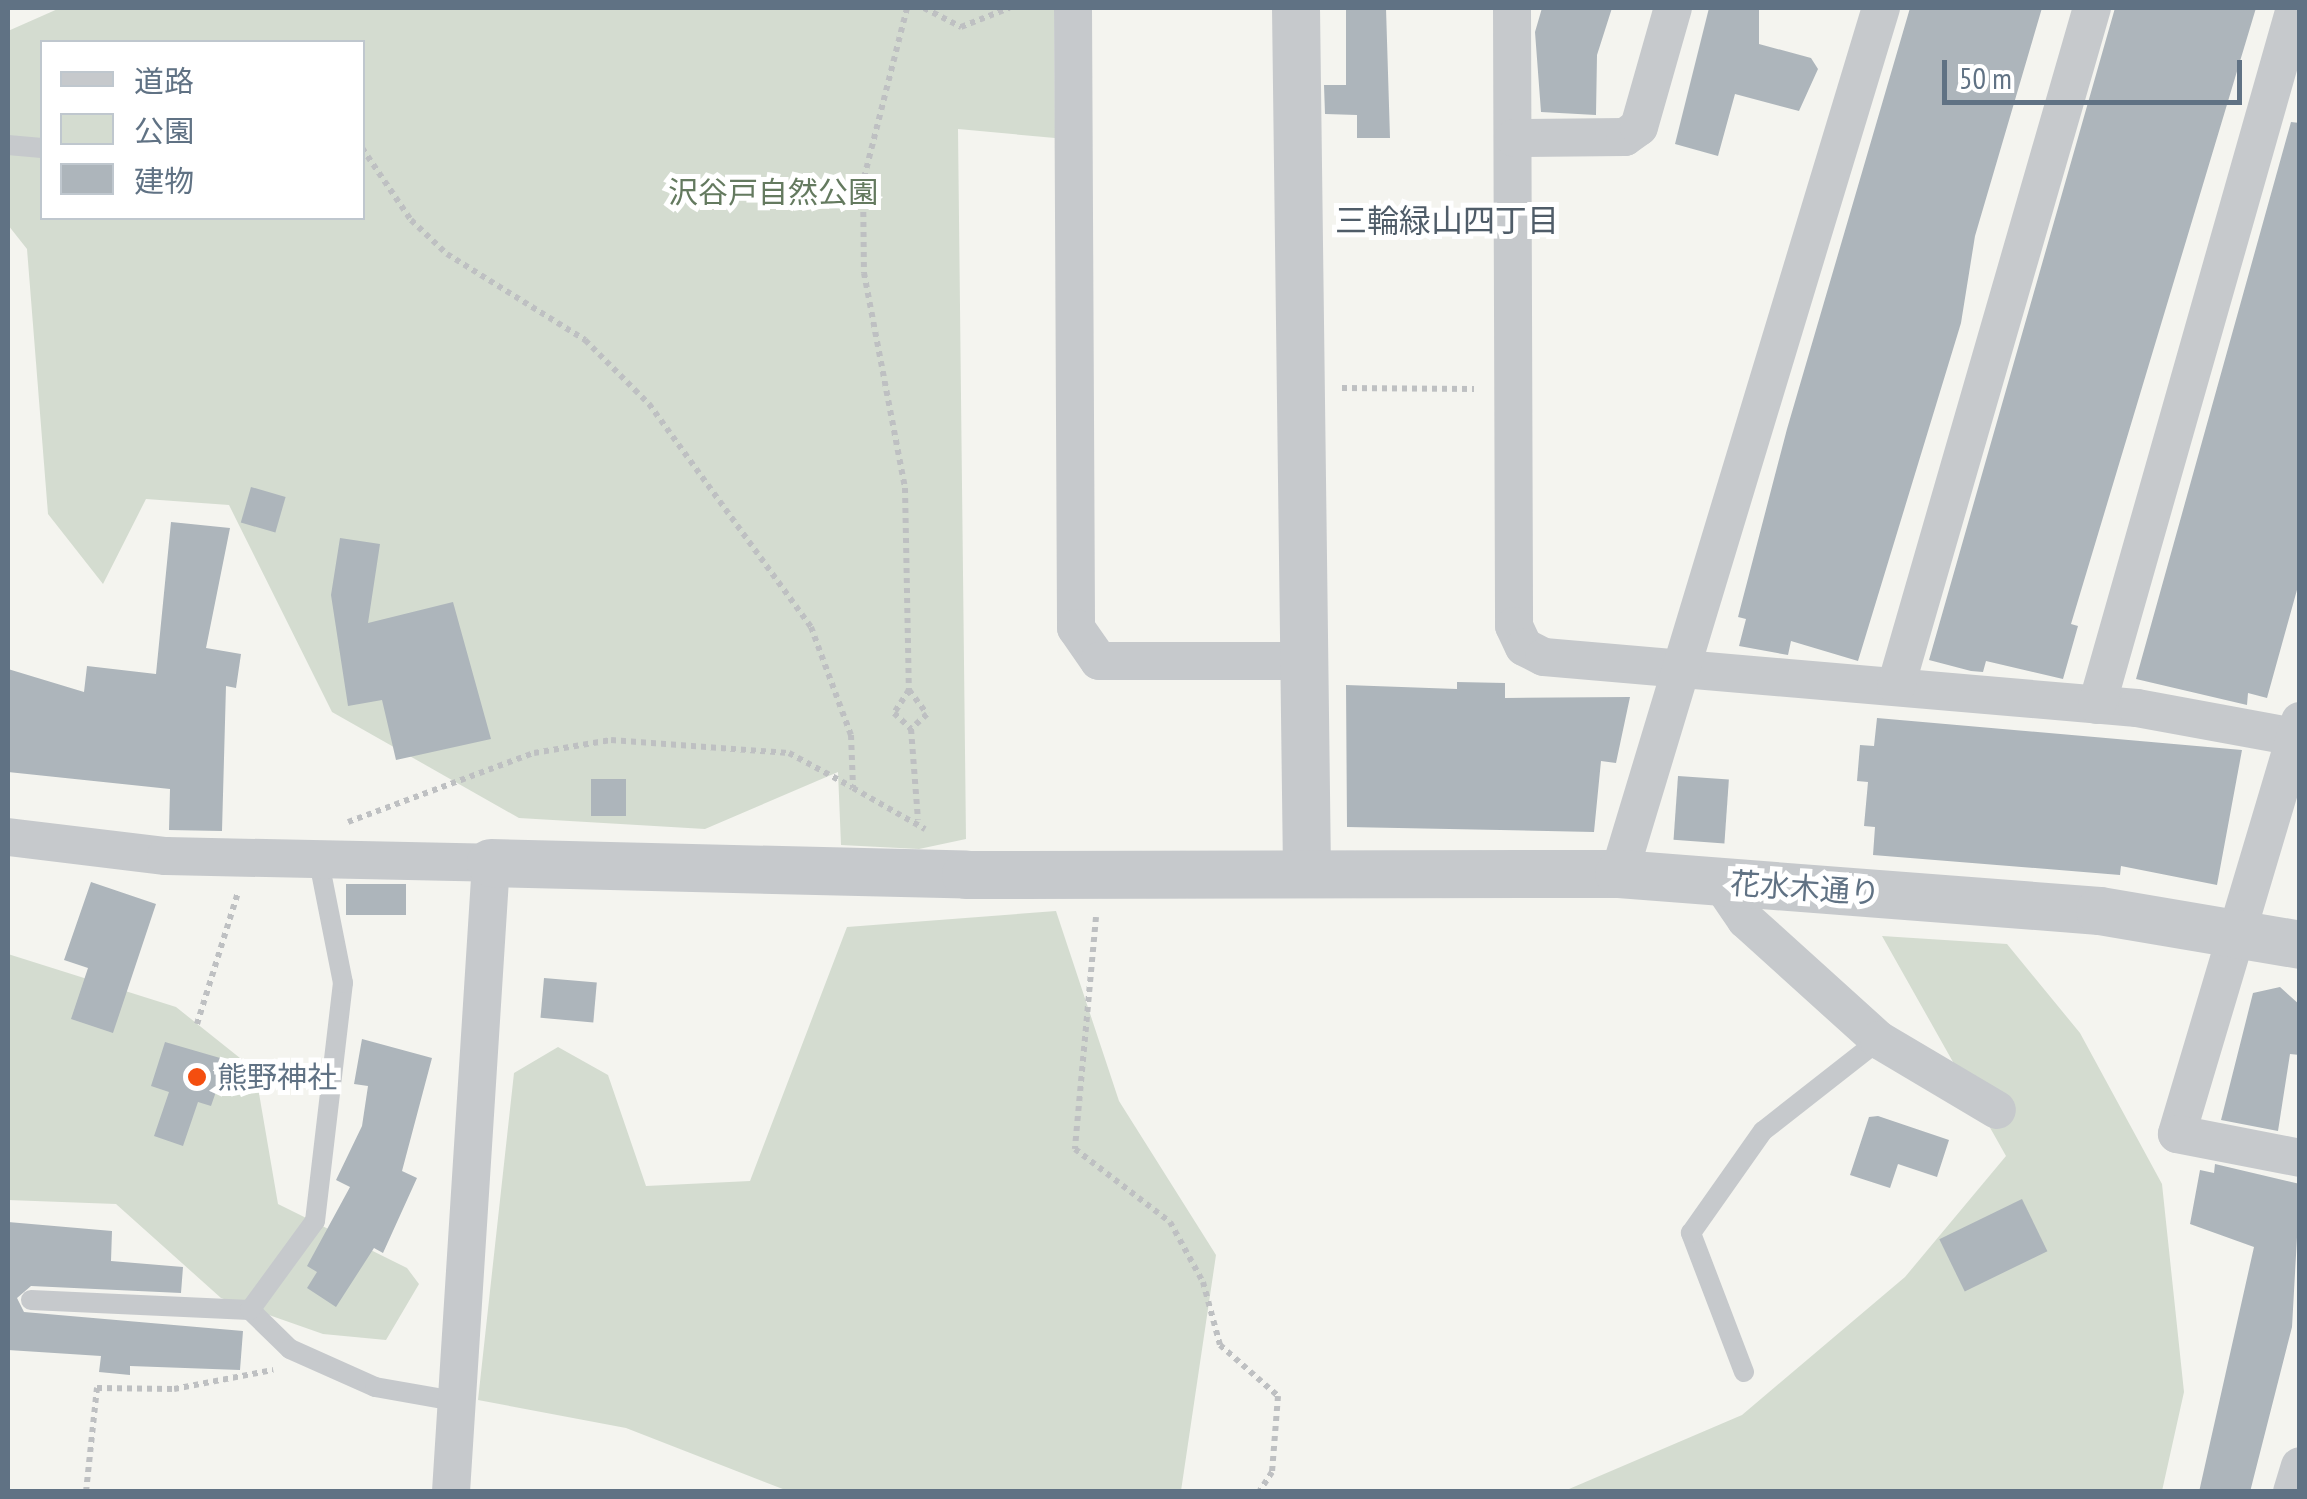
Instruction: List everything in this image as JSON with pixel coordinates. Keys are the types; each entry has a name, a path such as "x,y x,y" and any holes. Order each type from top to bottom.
{"street":[{"path":"1073,8 1076,628 1099,661 1304,661"},
{"path":"1296,8 1306,871"},
{"path":"1512,8 1514,626 1524,648 1544,658 2098,705 2298,732 2177,1134 2300,1158"},
{"path":"1514,138 1625,136 1639,128 1672,8"},
{"path":"1620,874 1881,8"},
{"path":"1896,686 2092,8"},
{"path":"2098,705 2296,8"},
{"path":"8,837 249,857 491,862 451,1492"},
{"name":"花水木通り","path":"491,862 966,875 1306,871 1620,874 2100,910 2300,945"},
{"path":"1720,882 1746,920 1878,1040 1997,1110"},
{"path":"2292,1492 2300,1466"}],"lane":[{"path":"8,145 40,148"},
{"path":"250,1310 315,1221 343,983 318,857"},
{"path":"1744,1372 1691,1232 1763,1131 1878,1040"},
{"path":"31,1300 250,1310 290,1350 376,1388 454,1402"}],"path":[{"path":"907,8 864,182 864,273 906,488 909,690 894,714 911,729 918,821"},
{"path":"924,8 961,27 1009,8"},
{"path":"365,152 447,254 585,340 649,404 810,626 850,735 852,788"},
{"path":"1301,388 1514,389"},
{"path":"909,690 927,714 911,729"},
{"path":"318,857 352,816 534,753 611,740 790,754 918,821 966,875"},
{"path":"197,1024 249,857"},
{"path":"1100,873 1075,1149 1170,1222 1203,1282 1220,1345 1278,1396 1272,1472 1259,1492"},
{"path":"86,1492 97,1388 174,1390 248,1377 273,1370 290,1350"}],"green space":[{"name":"沢谷戸自然公園","path":"60,8 1054,8 1055,138 958,129 966,839 919,849 841,845 838,772 705,829 519,818 332,712 229,505 146,499 103,584 48,514 27,249 8,225 8,31"},
{"path":"1056,911 1119,1101 1216,1255 1181,1491 788,1491 626,1428 478,1400 514,1073 558,1047 608,1075 646,1186 750,1181 847,927"},
{"path":"1882,936 2007,944 2080,1033 2162,1184 2184,1392 2162,1491 1562,1492 1742,1415 1905,1277 2006,1156"},
{"path":"8,954 176,1007 255,1070 278,1204 407,1268 419,1284 386,1340 323,1334 221,1298 116,1204 8,1200"}],"building":[{"path":"1346,8 1386,8 1390,138 1357,138 1357,115 1325,114 1324,85 1346,85"},
{"path":"1542,8 1612,8 1597,55 1596,115 1541,112 1535,32"},
{"path":"1709,8 1759,8 1759,44 1811,58 1818,69 1799,111 1735,94 1718,156 1675,144"},
{"path":"1910,8 2042,8 1975,236 1961,323 1858,661 1791,641 1788,655 1739,646 1746,619 1738,617 1787,429"},
{"path":"2115,8 2256,8 2071,624 2078,626 2063,679 1986,661 1983,672 1971,671 1929,660"},
{"path":"2291,122 2300,123 2300,579 2267,698 2248,693 2247,705 2136,679"},
{"path":"251,487 286,497 275,532 241,523"},
{"path":"171,522 230,528 206,648 241,654 236,688 226,686 222,831 169,830 170,789 8,772 8,669 84,692 87,666 156,674"},
{"path":"340,538 380,544 368,623 453,602 491,739 396,760 382,700 348,706 331,595"},
{"path":"1457,682 1505,683 1505,698 1630,697 1616,763 1601,761 1594,832 1347,827 1346,685 1457,689"},
{"path":"1877,718 2242,750 2217,885 2121,866 2120,875 1873,855 1875,827 1864,826 1868,782 1857,781 1860,745 1874,746"},
{"path":"1678,776 1729,780 1724,843 1674,840"},
{"path":"591,779 626,779 626,816 591,816"},
{"path":"91,882 156,904 113,1033 71,1019 88,968 64,960"},
{"path":"346,884 406,884 406,915 346,915"},
{"path":"544,978 597,983 593,1022 541,1018"},
{"path":"2280,987 2300,1005 2300,1055 2290,1054 2278,1131 2221,1120 2253,993"},
{"path":"362,1039 432,1058 402,1171 417,1178 383,1253 374,1248 336,1307 307,1288 317,1272 307,1266 350,1187 336,1180 362,1126 368,1086 354,1084"},
{"path":"165,1042 227,1060 211,1106 198,1102 183,1146 154,1136 169,1092 151,1086"},
{"path":"1878,1116 1949,1140 1937,1177 1898,1164 1890,1188 1850,1175 1869,1117"},
{"path":"2215,1164 2300,1184 2292,1327 2250,1492 2199,1492 2254,1247 2190,1224 2200,1170 2214,1173"},
{"path":"2022,1199 2047,1251 1965,1291 1939,1239"},
{"path":"8,1222 112,1231 111,1261 183,1267 181,1293 31,1286 17,1298 24,1312 243,1331 240,1370 130,1366 130,1375 99,1372 101,1356 8,1350"}],"place":[{"name":"熊野神社","path":"197,1077"}],"district":[{"name":"三輪緑山四丁目","path":"1447,220"}]}
